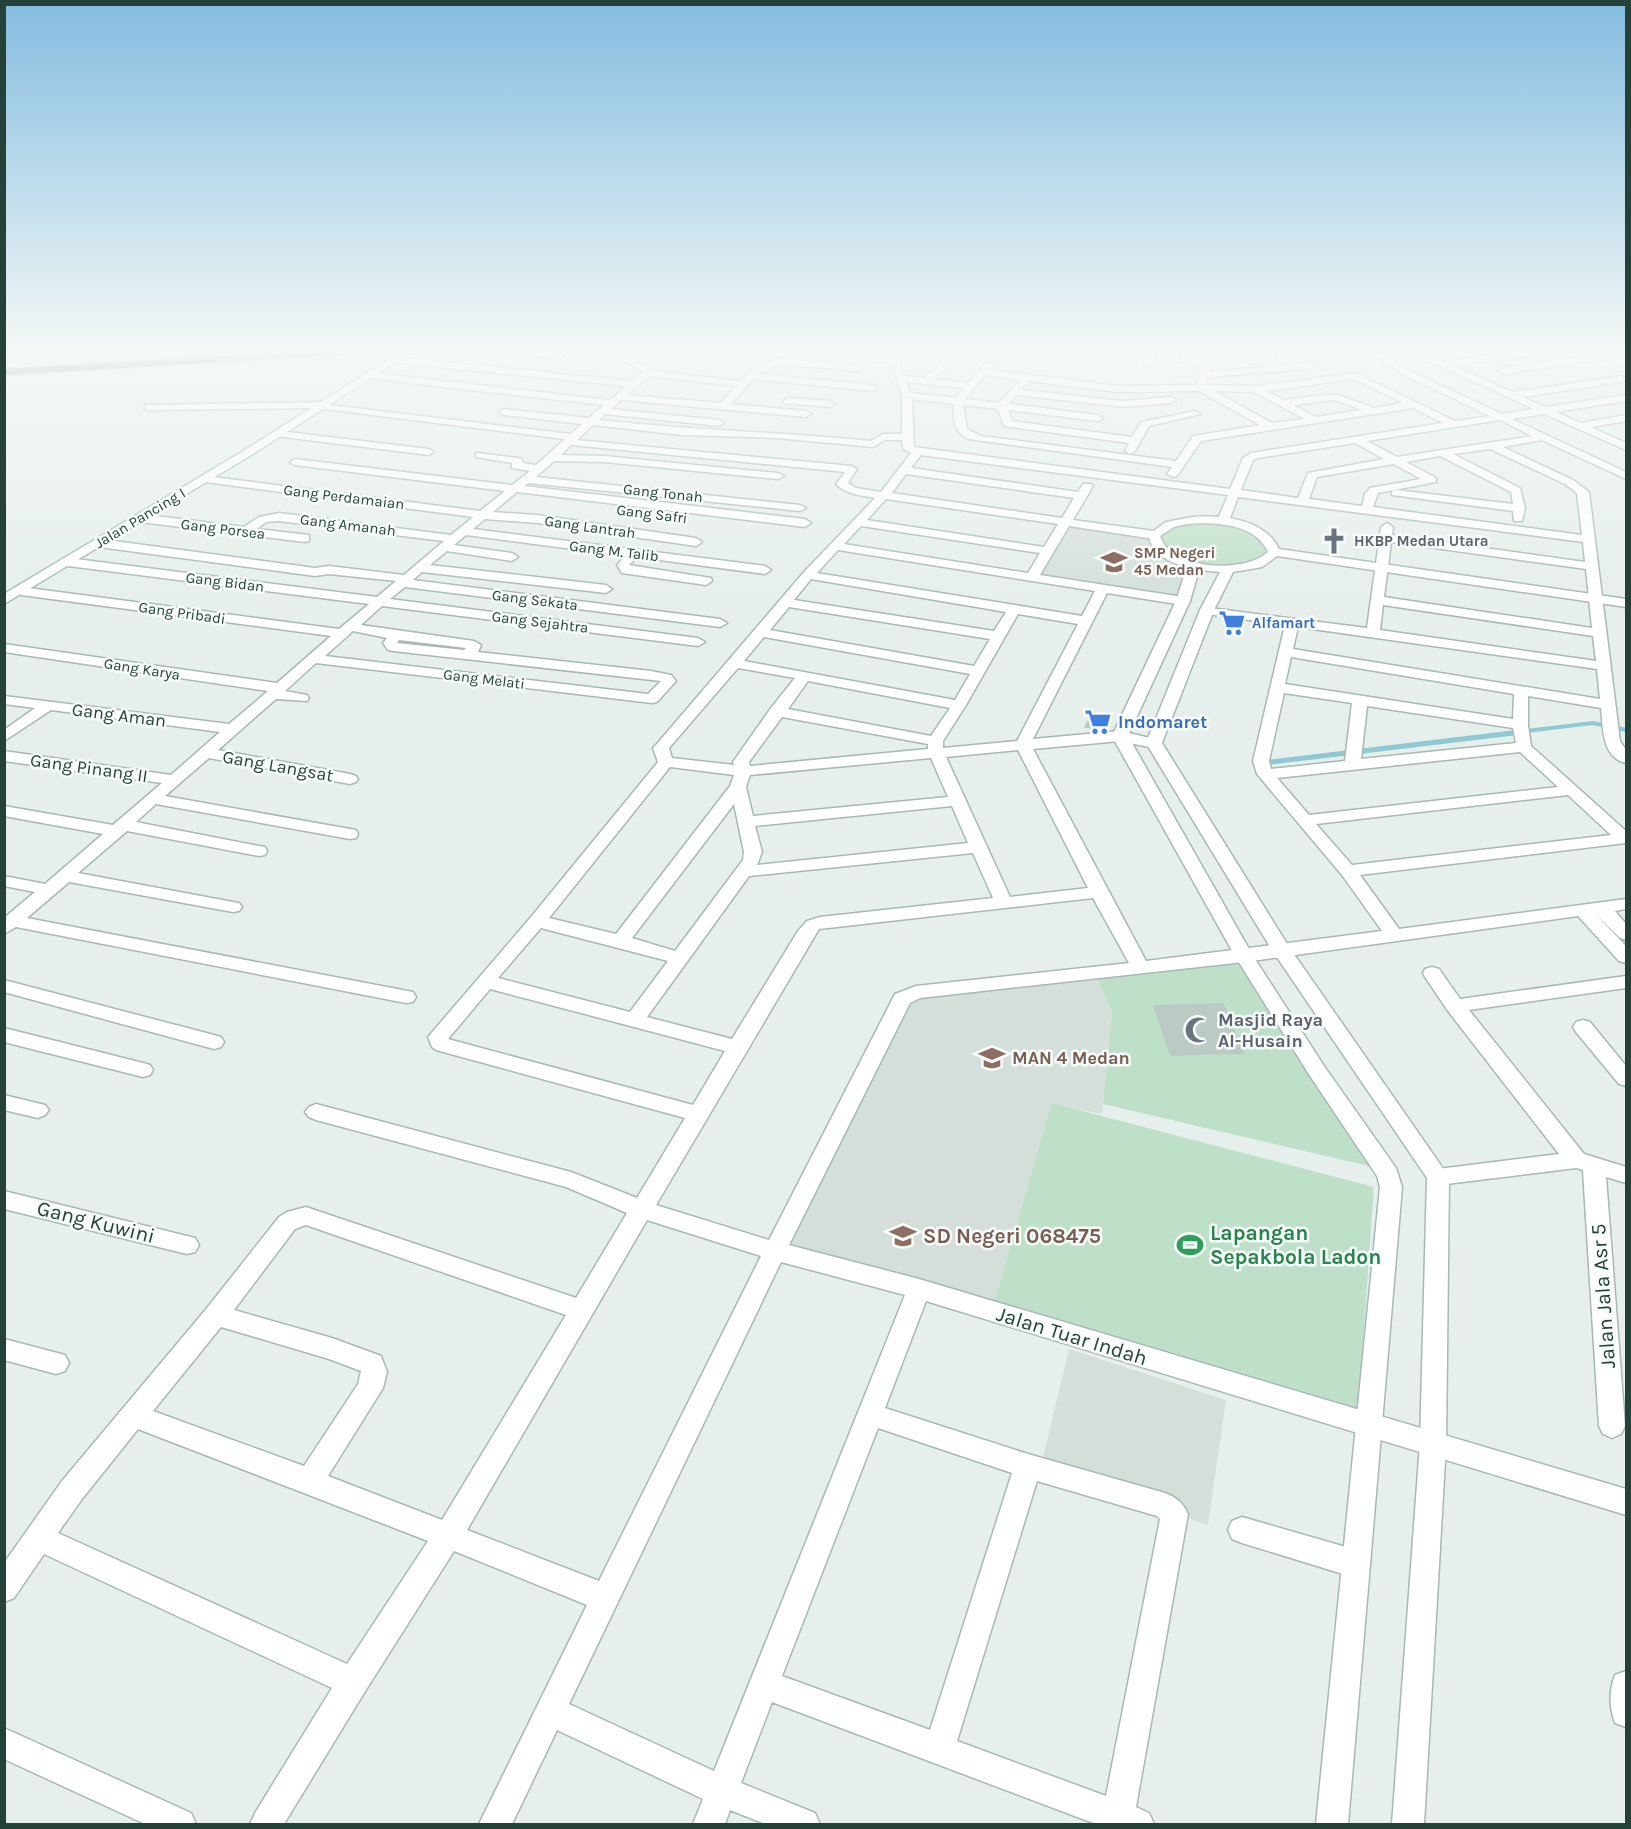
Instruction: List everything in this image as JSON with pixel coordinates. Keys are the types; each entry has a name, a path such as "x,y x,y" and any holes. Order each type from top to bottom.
{"street":[{"name":"Jalan Pancing I","path":"4,600 278,434"},
{"path":"282,434 429,452"},
{"path":"536,434 650,449 852,469 842,482 843,486 853,491 1154,535"},
{"path":"9,924 576,434"},
{"path":"700,434 794,436 873,444 883,437 907,437 907,448 918,451 1587,539"},
{"path":"965,434 1029,446 1178,465"},
{"path":"1017,464 1037,434"},
{"path":"1082,434 1135,441"},
{"path":"1126,458 1139,434"},
{"path":"1167,484 1197,438 1215,434"},
{"path":"1343,434 1440,484 1454,493 1456,500"},
{"path":"1223,521 1248,458 1384,434"},
{"path":"1539,434 1626,476"},
{"path":"1598,434 1626,447"},
{"path":"1303,501 1315,473 1545,437"},
{"path":"1491,445 1569,482 1584,492 1587,539 1610,727 1615,748 1626,758"},
{"path":"627,474 650,449"},
{"path":"666,762 661,748 808,575 905,471 918,451"},
{"path":"1442,453 1516,490 1519,508 1517,530"},
{"path":"480,456 518,461 516,466 538,468"},
{"path":"550,457 638,462 778,476"},
{"name":"Gang Safri","path":"295,462 508,494 803,527"},
{"path":"905,471 1081,496"},
{"path":"1032,577 1094,474"},
{"name":"Gang Perdamaian","path":"205,479 483,515"},
{"name":"Gang Tonah","path":"526,479 800,508"},
{"path":"1374,490 1440,484"},
{"path":"1374,490 1519,508"},
{"path":"1367,510 1374,490"},
{"path":"1373,633 1389,513"},
{"name":"Gang Lantrah","path":"483,515 537,519 696,542"},
{"name":"Gang Amanah","path":"245,531 266,518 279,517 455,539"},
{"name":"Gang Porsea","path":"140,519 305,538"},
{"path":"1223,521 1244,526 1261,534 1272,542 1274,552 1267,561 1228,569 1194,565 1162,552 1154,543 1154,535 1163,527 1179,522 1223,521"},
{"path":"858,522 1048,551"},
{"path":"1385,538 1590,566"},
{"path":"455,539 512,556"},
{"name":"Gang M. Talib","path":"455,539 634,553 765,570"},
{"name":"Gang Sekata","path":"99,543 315,572 329,570 720,623"},
{"path":"835,546 1183,601"},
{"path":"1274,552 1626,603"},
{"path":"634,553 623,565 626,570 706,581"},
{"name":"Gang Bidan","path":"68,562 381,602"},
{"path":"1120,736 1183,601 1194,565"},
{"path":"422,568 606,589"},
{"path":"1154,743 1207,610 1228,569"},
{"path":"808,575 1086,621"},
{"path":"1023,745 1102,588"},
{"name":"Gang Pribadi","path":"21,591 395,635 390,643 393,647 668,679 664,688 652,699"},
{"path":"1378,600 1600,633"},
{"name":"Gang Sejahtra","path":"381,602 698,642"},
{"path":"785,602 998,636"},
{"path":"936,747 1014,609"},
{"path":"1207,610 1604,666"},
{"path":"1292,622 1261,761 1265,774 1348,871 1395,936"},
{"path":"761,632 978,671"},
{"name":"Gang Karya","path":"4,648 277,691 302,698"},
{"path":"1284,652 1608,705"},
{"name":"Gang Melati","path":"316,659 652,699"},
{"path":"735,663 959,705"},
{"path":"635,1019 678,958 745,871 753,856 746,822 741,762 776,711 804,676"},
{"path":"1276,687 1360,700 1522,734 1571,790 1625,838"},
{"path":"1521,691 1522,734"},
{"name":"Gang Aman","path":"4,700 234,729"},
{"path":"1353,757 1360,700"},
{"path":"4,737 48,706"},
{"path":"776,711 936,747"},
{"path":"1265,774 1353,757 1522,734"},
{"path":"1120,736 1244,956 1317,1071 1388,1174 1391,1206 1332,1824"},
{"path":"666,762 741,779 936,747 1023,745 1120,736 1154,743 1281,950 1438,1177 1433,1444 1408,1824"},
{"path":"1023,745 1140,966"},
{"path":"936,747 1004,904"},
{"name":"Gang Langsat","path":"207,753 350,779"},
{"name":"Gang Pinang II","path":"4,756 174,780"},
{"path":"666,762 537,921 438,1037 439,1042 443,1045 698,1114"},
{"path":"620,941 741,779"},
{"path":"1306,820 1571,790"},
{"path":"153,799 350,834"},
{"path":"746,822 958,801"},
{"path":"4,811 259,851"},
{"path":"1348,871 1625,838"},
{"path":"745,871 979,848"},
{"path":"67,876 233,907"},
{"path":"4,881 49,890"},
{"path":"266,1824 353,1682 447,1537 641,1209 813,925 1099,892"},
{"path":"495,1824 775,1251 902,999 916,992 1244,956 1626,904"},
{"path":"1591,909 1626,934"},
{"path":"1591,909 1626,957"},
{"path":"537,921 678,958"},
{"path":"9,924 406,997"},
{"path":"1432,973 1455,1006 1585,1164"},
{"path":"485,981 740,1048"},
{"path":"1455,1006 1626,982"},
{"path":"4,986 214,1042"},
{"path":"1583,1027 1626,1079"},
{"path":"4,1035 143,1070"},
{"path":"4,1102 38,1110"},
{"name":"Jalan Tuar Indah","path":"316,1112 571,1180 641,1209 775,1251 919,1289 1626,1502"},
{"path":"1438,1177 1585,1164 1626,1175"},
{"name":"Jalan Jala Asr 5","path":"1585,1164 1617,1380 1612,1426"},
{"name":"Gang Kuwini","path":"4,1200 187,1245"},
{"path":"4,1588 72,1490 135,1416 287,1223 306,1216 582,1310"},
{"path":"709,1824 919,1289"},
{"path":"216,1315 332,1349 372,1364 374,1372 370,1388 310,1481"},
{"path":"4,1349 56,1363"},
{"path":"764,1684 939,1749 1124,1822 1174,1514 1165,1506 1028,1466 870,1414"},
{"path":"135,1416 310,1481 606,1598"},
{"path":"939,1749 1028,1466"},
{"path":"1242,1530 1356,1564"},
{"path":"39,1538 353,1682"},
{"path":"1626,1686 1626,1712"},
{"path":"550,1711 722,1791 804,1824"},
{"path":"4,1743 180,1824"}],"shaded area":[{"name":"SMP Negeri 45 Medan","path":"1066,522 1154,535 1194,565 1181,600 1036,576"},
{"name":"MAN 4 Medan","path":"1095,974 1112,1012 1102,1114 1052,1104 1020,1225 994,1303 784,1247 909,998"},
{"path":"1069,1349 1226,1400 1208,1525 1041,1466"}],"green space":[{"path":"1203,520 1244,526 1274,552 1250,567 1194,565 1154,543 1163,527"},
{"path":"1243,960 1373,1167 1103,1104 1112,1012 1095,974"},
{"name":"Lapangan Sepakbola Ladon","path":"1052,1103 1374,1187 1358,1414 994,1303"}],"building":[{"name":"Indomaret","path":"1092,713 1111,717 1105,730 1085,727"},
{"name":"Masjid Raya Al-Husain","path":"1223,1004 1243,1053 1171,1055 1154,1006"}],"waterway":[{"path":"1517,732 1593,723 1626,730"},
{"path":"1271,762 1529,731"}],"place":[{"name":"HKBP Medan Utara","path":"1334,541"},
{"name":"SMP Negeri 45 Medan","path":"1114,562"},
{"name":"Alfamart","path":"1232,623"},
{"name":"Indomaret","path":"1098,722"},
{"name":"Masjid Raya Al-Husain","path":"1198,1030"},
{"name":"MAN 4 Medan","path":"992,1058"},
{"name":"SD Negeri 068475","path":"903,1236"},
{"name":"Lapangan Sepakbola Ladon","path":"1190,1245"}]}
